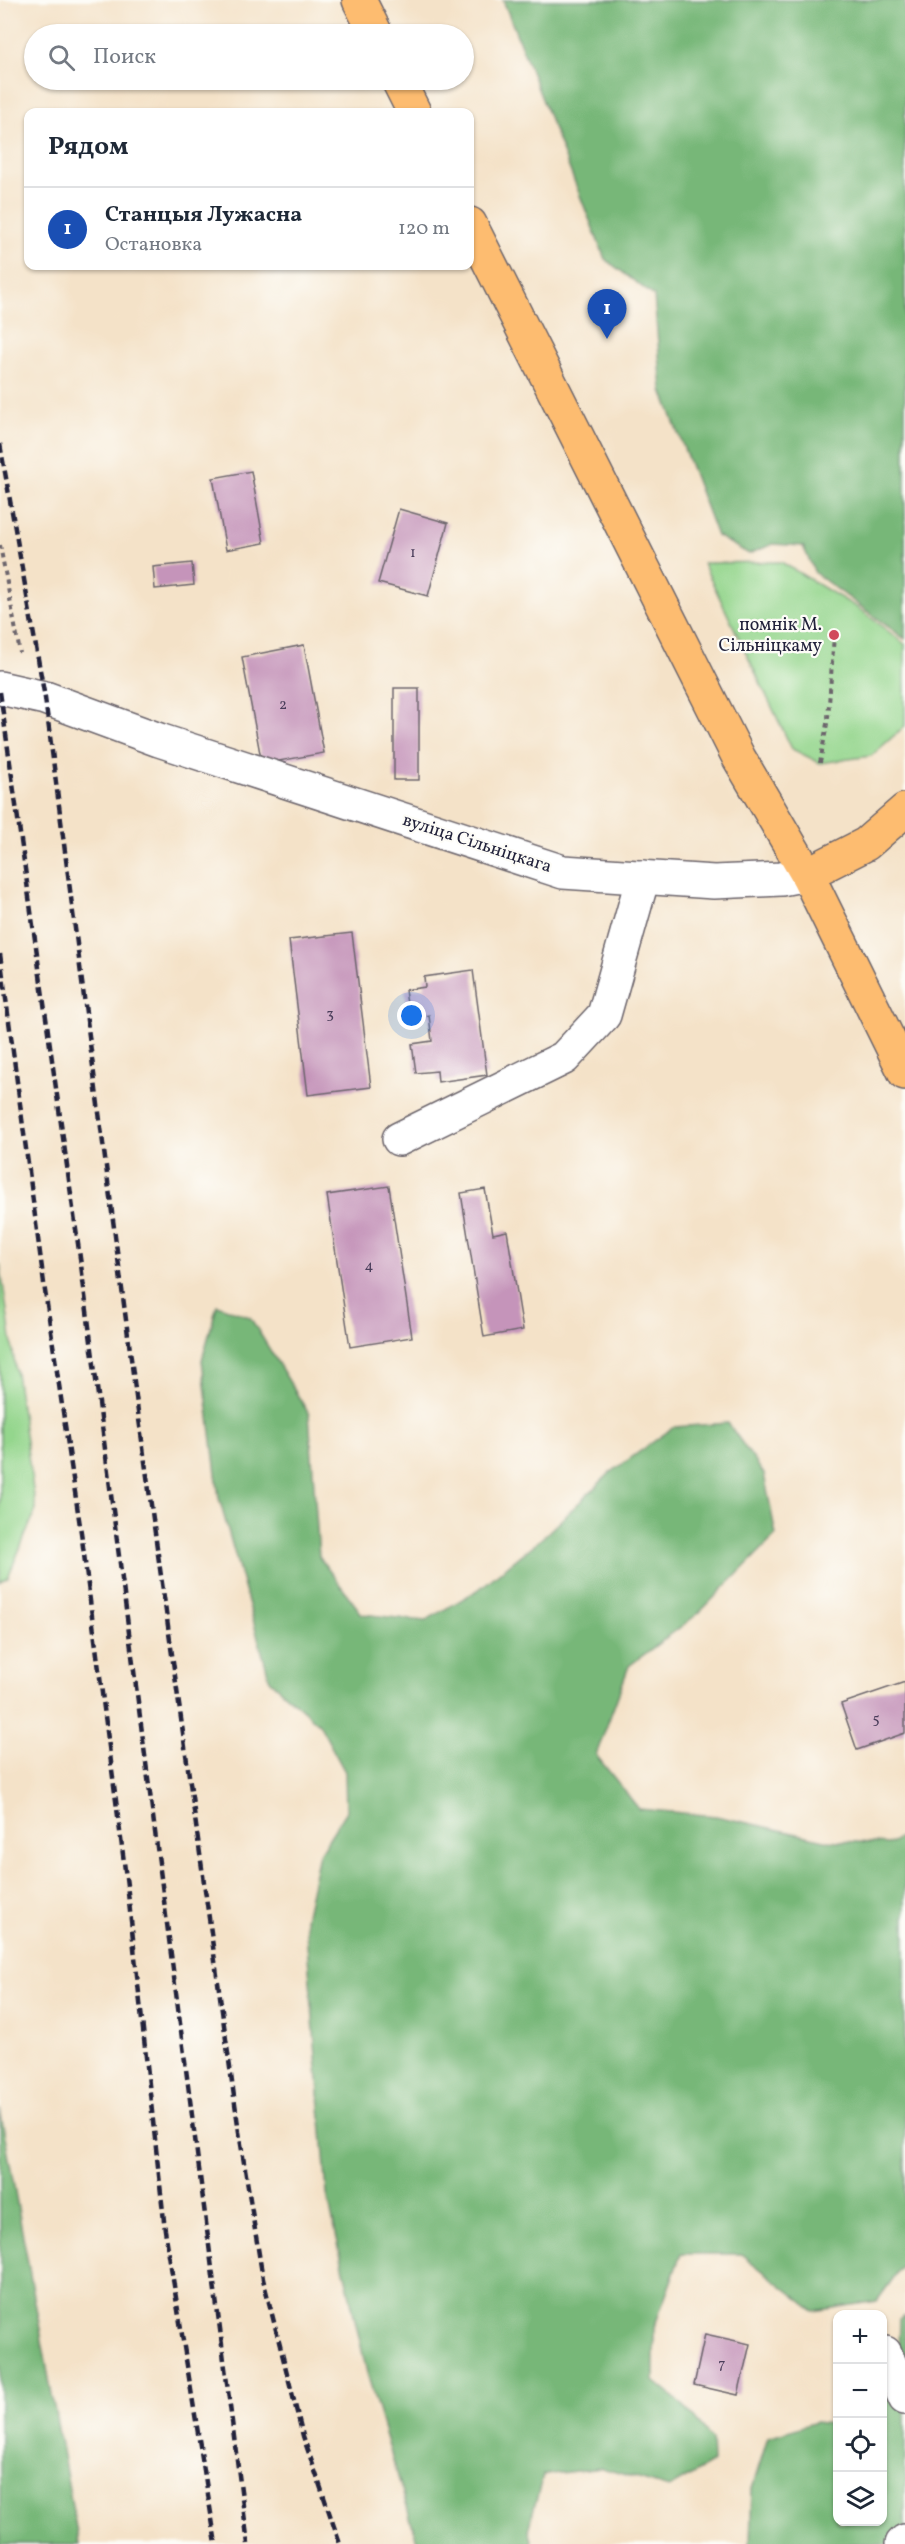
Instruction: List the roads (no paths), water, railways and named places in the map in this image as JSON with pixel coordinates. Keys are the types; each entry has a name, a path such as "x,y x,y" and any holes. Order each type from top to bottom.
{"main road":[{"path":"359,0 371,24"},
{"path":"403,90 412,108"},
{"path":"474,232 739,758 807,874 905,1073"},
{"path":"807,874 866,844 905,810"}],"street":[{"name":"вуліца Сільніцкага","path":"0,688 45,698 159,740 563,872 714,882 781,879 807,874"},
{"path":"399,1138 564,1058 604,1014 643,877"},
{"path":"887,2357 905,2398"}],"railway":[{"path":"0,444 45,698 138,1412 239,2132 263,2279 303,2436 340,2544"},
{"path":"0,692 81,1265 248,2544"},
{"path":"0,954 45,1291 82,1539 128,1893 165,2230 216,2544"}],"place":[{"name":"Станцыя Лужасна","path":"607,339"},
{"name":"помнік М. Сільніцкаму","path":"834,635"}]}
